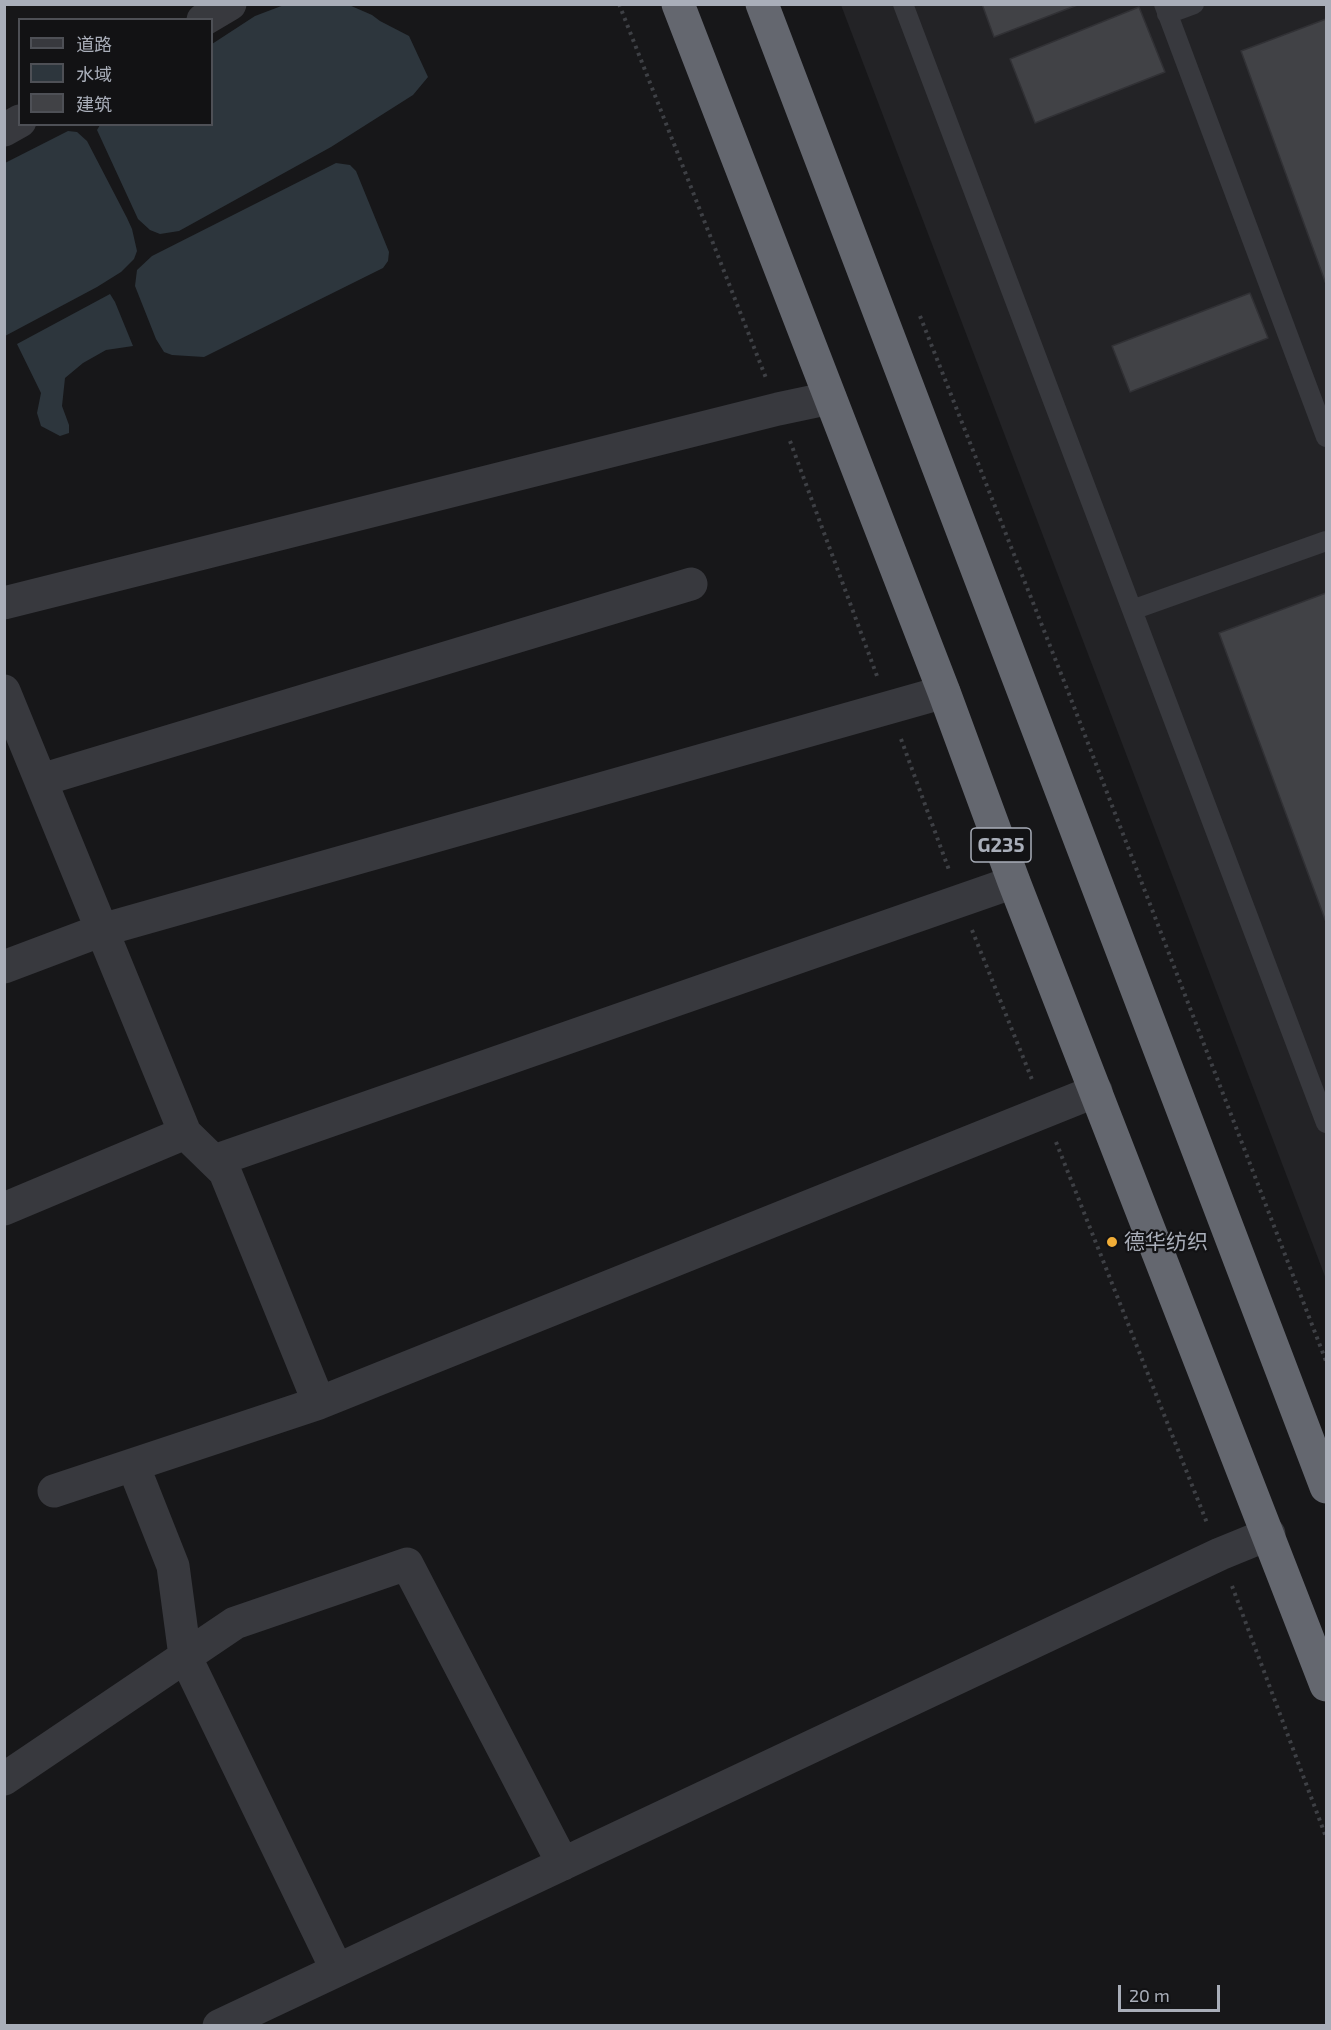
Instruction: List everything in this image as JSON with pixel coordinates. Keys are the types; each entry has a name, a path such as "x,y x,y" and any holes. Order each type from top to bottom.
{"highway":[{"name":"G235","path":"678,4 944,692 1014,882 1326,1685"},
{"path":"762,4 1326,1487"}],"street":[{"path":"206,18 230,4"},
{"path":"4,130 18,122"},
{"path":"4,603 830,398"},
{"path":"40,780 692,584"},
{"path":"4,967 102,930 944,692"},
{"path":"6,699 185,1133 225,1172 318,1403"},
{"path":"214,1161 1014,882"},
{"path":"54,1491 318,1403 1096,1091"},
{"path":"4,1209 185,1133"},
{"path":"133,1465 173,1566 184,1656 337,1970"},
{"path":"219,2025 1220,1554 1269,1534"},
{"path":"4,1779 235,1623 407,1564 563,1864"}],"lane":[{"path":"903,4 1326,1123"},
{"path":"1194,4 1166,9 1326,437"},
{"path":"1132,610 1326,541"}],"path":[{"path":"920,316 1326,1361"}],"shaded area":[{"path":"841,5 1326,5 1326,1279"}],"water":[{"path":"284,5 349,5 409,36 428,77 413,95 331,147 179,231 160,234 150,230 138,219 97,130 99,126 213,126 213,43 255,16"},
{"path":"68,131 77,132 87,141 132,229 137,251 134,259 121,272 5,336 5,163"},
{"path":"336,163 350,165 356,171 389,252 388,261 383,268 204,357 172,355 164,352 156,339 135,286 137,270 152,256"},
{"path":"110,294 133,346 106,350 83,363 65,378 62,406 69,425 69,433 60,436 41,426 37,413 41,393 17,344"}],"building":[{"path":"982,4 1080,4 994,37"},
{"path":"1139,7 1165,72 1035,123 1010,59"},
{"path":"1326,19 1326,284 1241,51"},
{"path":"1250,293 1268,338 1130,392 1112,346"},
{"path":"1326,593 1326,922 1219,633"}],"place":[{"name":"德华纺织","path":"1112,1242"}]}
